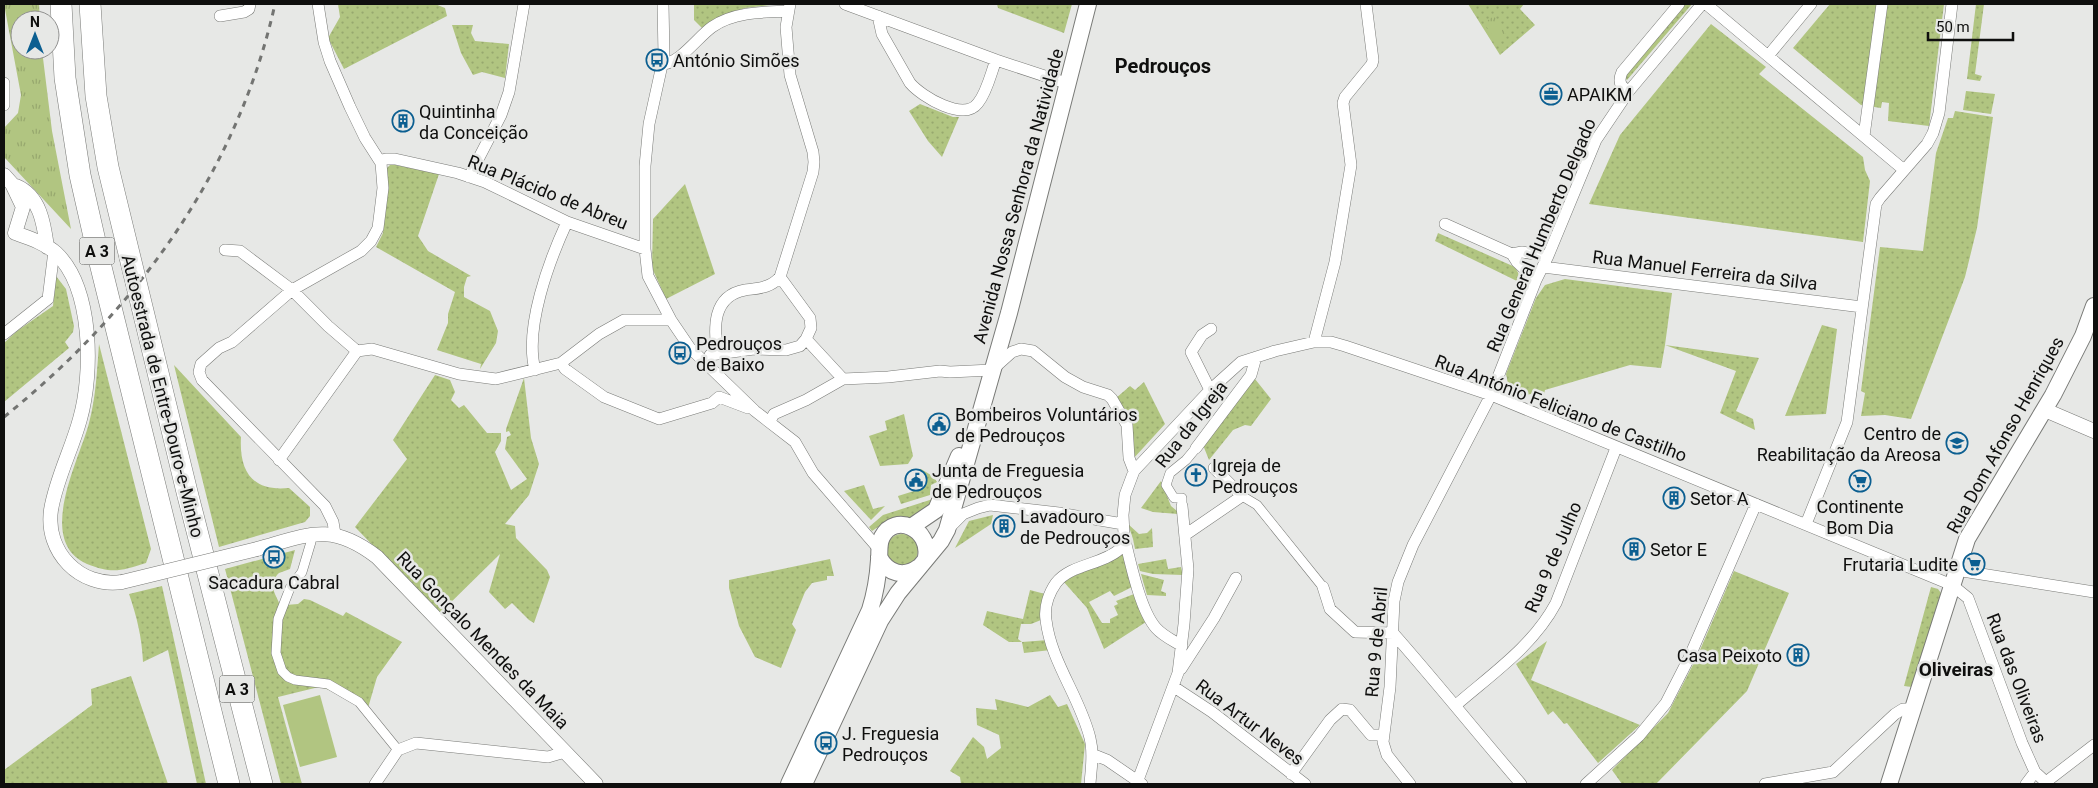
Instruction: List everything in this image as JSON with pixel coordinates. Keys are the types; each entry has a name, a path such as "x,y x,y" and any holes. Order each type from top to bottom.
{"highway":[{"name":"Autoestrada de Entre-Douro-e-Minho","path":"61,4 64,78 80,174 100,263 228,782"},
{"name":"Autoestrada de Entre-Douro-e-Minho","path":"90,4 96,96 109,175 194,521 262,784"}],"main road":[{"name":"Avenida Nossa Senhora da Natividade","path":"804,784 880,621 898,593 941,541 947,530 1009,313 1088,4"},
{"name":"Rua Dom Afonso Henriques","path":"1889,784 1968,539 1977,520 2045,410 2071,362 2094,306"},
{"name":"Avenida Nossa Senhora da Natividade","path":"789,784 870,610 876,586 879,552 883,534 896,526 911,527 936,510 984,398"},
{"path":"879,552 889,570 897,573 905,574 923,562 927,551 924,539 921,534 911,527"}],"street":[{"path":"220,16 244,12 250,4"},
{"path":"318,4 330,61 361,130 380,161 383,188 378,228 372,241 354,255 292,290 232,342 219,348 201,364 199,372 202,380 325,506 333,522 335,534"},
{"path":"470,177 501,115 509,92 524,4"},
{"path":"663,4 665,44 663,64 646,144 645,248 648,276 671,320 690,348 755,410 795,442 813,473 879,552"},
{"path":"845,4 996,60 1069,84"},
{"path":"1314,342 1335,262 1351,165 1343,103 1345,97 1372,64 1373,60 1366,4"},
{"path":"1629,92 1623,88 1620,82 1622,72 1679,4"},
{"name":"Rua General Humberto Delgado","path":"1491,396 1536,280 1548,256 1596,140 1629,92 1702,4"},
{"path":"1706,4 1904,170"},
{"path":"1768,56 1811,4"},
{"path":"1864,136 1882,4"},
{"path":"1806,524 1847,422 1876,204 1927,144 1933,132 1939,113 1952,4"},
{"path":"663,64 674,61 713,27 734,16 789,8 786,43 790,76 813,152 813,172 780,277 769,286 731,295 721,308 716,319 714,328 717,354"},
{"path":"878,16 882,34 910,84 925,96 948,107 965,111 978,105 996,60"},
{"path":"4,83 4,105"},
{"name":"Rua Plácido de Abreu","path":"380,161 395,159 470,177 498,188 566,222 645,248"},
{"name":"Rua Gonçalo Mendes da Maia","path":"8,179 23,207 9,232"},
{"name":"Rua Gonçalo Mendes da Maia","path":"8,179 29,195 39,210 51,249 64,263 75,284 87,333 89,365 80,419 50,521 53,535 66,562 89,580 105,583 122,582 316,533 335,534 351,540 377,557 596,784"},
{"path":"534,370 531,351 532,336 547,273 566,222"},
{"path":"1446,224 1512,254 1517,262 1536,280"},
{"path":"4,334 48,299 51,249 9,232"},
{"path":"225,250 240,251 292,290 328,326 357,351 372,350 459,374 484,378 508,377 561,363 599,334 624,320 671,320"},
{"path":"1512,254 1522,252 1548,256"},
{"name":"Rua Manuel Ferreira da Silva","path":"1543,267 1862,307"},
{"path":"702,359 717,354 754,350 786,350 800,346 811,328 810,318 780,277"},
{"path":"1210,390 1191,352 1202,335 1212,329"},
{"path":"806,339 843,379"},
{"name":"Rua António Feliciano de Castilho","path":"1090,784 1092,754 1085,722 1053,646 1046,620 1046,608 1051,591 1064,575 1115,553 1122,544 1126,494 1134,471 1210,390 1241,362 1288,347 1314,342 1331,342 1491,396 1806,524 1954,578"},
{"path":"770,421 771,417 776,413 806,400 843,379 888,377 940,371 992,370 1012,352 1021,349 1032,351 1071,380 1089,390 1108,395 1127,425 1129,458 1134,471"},
{"path":"279,460 357,351"},
{"name":"Rua da Igreja","path":"1178,673 1188,570 1182,498 1174,498 1166,485 1170,473 1196,448 1251,375 1256,357"},
{"path":"561,363 565,369 604,397 659,419 712,403 719,397 755,410"},
{"name":"Rua 9 de Abril","path":"1410,784 1387,755 1383,742 1390,687 1396,591 1413,545 1491,396"},
{"path":"2045,410 2094,431"},
{"name":"Rua 9 de Julho","path":"1456,705 1528,644 1546,622 1556,603 1616,448"},
{"path":"1214,468 1242,496 1258,505 1323,587 1330,609 1355,632 1393,633 1456,705 1461,714 1521,784"},
{"path":"1185,535 1242,496"},
{"path":"1586,784 1639,736 1666,703 1686,665 1756,504"},
{"path":"947,530 963,514 990,505 1059,513 1123,529 1142,598 1151,621 1157,629 1182,646"},
{"path":"308,535 311,542 302,572 290,588 278,619 276,652 282,671 288,677 295,680 328,684 359,702 398,750"},
{"path":"1092,754 1140,782 1178,673 1214,618 1236,578"},
{"path":"1954,578 2094,592"},
{"name":"Rua das Oliveiras","path":"1954,578 1968,598 2022,743 2035,772 2047,783"},
{"name":"Rua Artur Neves","path":"1174,687 1212,712 1305,784"},
{"path":"1291,774 1318,740 1323,728 1342,709 1350,710 1370,735 1384,735"},
{"path":"1765,784 1834,772 1895,714 1903,709 1913,709"},
{"path":"375,784 398,750 416,743 548,757 565,752"},
{"path":"2047,783 2094,745"},
{"path":"2026,784 2035,772"}],"green space":[{"path":"4,4 39,4 39,10 10,10 10,36"},
{"path":"338,4 435,4 445,8 447,16 344,69 328,38 340,17"},
{"path":"694,4 778,4 745,8 713,20 702,28 694,20"},
{"path":"997,4 1072,4 1064,33 998,8"},
{"path":"1468,4 1524,4 1520,9 1535,25 1500,55"},
{"path":"1685,4 1692,4 1627,80 1624,77"},
{"path":"1830,4 1944,4 1929,126 1888,121 1889,103 1882,102 1881,108 1861,105 1793,48"},
{"path":"1976,4 1984,4 1975,74 1982,76 1980,81 1967,79"},
{"path":"1494,16 1507,36 1497,42 1484,23"},
{"path":"1711,24 1766,67 1759,74 1863,157 1865,170 1870,181 1863,242 1589,204 1620,135"},
{"path":"452,25 473,25 471,33 475,41 509,44 505,78 482,72 473,75 461,53"},
{"path":"14,60 43,60 52,131 71,229 4,157 4,128 18,113 21,95"},
{"path":"1966,91 1995,94 1991,114 1963,110"},
{"path":"920,104 953,117 959,117 942,157 928,141 909,111"},
{"path":"1955,111 1993,117 1977,228 1965,277 1911,419 1885,415 1861,416 1865,393 1861,391 1880,247 1923,251 1936,153 1948,118 1953,118"},
{"path":"391,164 439,174 418,236 428,251 471,276 467,277 464,297 490,311 498,331 496,343 480,369 481,364 437,350 448,323 448,314 455,292 376,247 383,233 387,168"},
{"path":"685,184 715,274 666,299 652,268 653,219"},
{"path":"1438,233 1515,267 1522,280 1521,283 1435,241"},
{"path":"56,276 66,289 74,326 73,332 65,342 69,348 4,402 4,343 17,331 53,306"},
{"path":"1565,279 1672,293 1661,368 1630,365 1545,390 1543,398 1535,400 1531,394 1515,397 1509,389 1506,374 1536,298 1545,285"},
{"path":"1822,325 1837,329 1826,414 1785,416"},
{"path":"99,344 151,549 146,563 116,570 103,569 87,564 72,553 64,538 62,519 70,478 89,423 96,383"},
{"path":"1665,345 1759,358 1736,411 1753,419 1755,430 1720,413 1736,371"},
{"path":"174,365 241,437 242,460 250,477 257,483 266,486 289,488 310,507 310,516 305,522 219,547"},
{"path":"435,375 450,380 455,392 451,400 459,408 464,405 487,433 501,433 501,441 495,452 511,490 527,479 505,449 507,437 511,435 509,431 506,432 506,429 524,378 531,438 539,464 529,495 505,524 515,526 516,538 547,570 550,577 534,623 512,603 505,609 489,592 500,554 439,614 355,527 407,459 393,440"},
{"path":"1255,379 1271,399 1251,426 1245,425 1233,430 1209,460 1203,445"},
{"path":"1144,382 1165,424 1133,459 1116,398 1130,386 1135,390"},
{"path":"904,414 913,456 908,464 880,466 869,436 887,430 885,421"},
{"path":"921,469 934,477 937,482 931,485 930,495 901,504 898,496 927,484 924,475 913,478 910,470"},
{"path":"1161,481 1171,506 1178,514 1153,512 1141,508"},
{"path":"864,485 873,509 885,506 871,520 844,491"},
{"path":"936,498 934,502 917,515 908,518 890,519 872,531 869,527 883,515"},
{"path":"993,515 991,524 955,548 969,521"},
{"path":"1128,524 1139,534 1147,533 1152,528 1153,547 1135,549"},
{"path":"902,534 908,535 913,539 917,544 917,556 913,561 908,565 902,566 896,565 891,561 887,556 886,550 887,544 891,539 896,535"},
{"path":"295,550 290,569 279,573 273,581 274,593 280,605 274,640 278,666 281,675 327,685 278,697 302,784 281,784 225,569"},
{"path":"1123,554 1132,587 1114,596 1110,591 1089,602 1102,623 1110,623 1110,619 1118,615 1114,606 1118,604 1116,601 1134,594 1146,622 1104,649 1087,608 1063,581"},
{"path":"830,559 834,576 827,576 827,580 812,583 805,592 792,624 796,630 781,668 755,657 739,626 729,588 729,580"},
{"path":"1166,559 1168,569 1181,567 1183,575 1153,574 1140,571 1138,564"},
{"path":"1734,571 1789,593 1747,691 1656,784 1622,784 1612,770 1668,713 1697,657"},
{"path":"1141,574 1164,580 1161,591 1166,593 1166,596 1147,595"},
{"path":"162,586 206,784 197,784 168,650 143,662 139,628 129,594"},
{"path":"1931,587 1938,589 1941,593 1912,687 1904,686"},
{"path":"1030,590 1045,594 1041,620 1031,624 1021,624 1018,639 1022,642 1009,642 983,625 987,611 1023,619"},
{"path":"304,599 343,616 346,612 402,642 377,677 368,708 362,701 300,679 286,670 282,664 279,647 286,605 298,604"},
{"path":"1048,640 1051,650 1024,653 1022,642"},
{"path":"1547,641 1531,680 1640,725 1598,763 1567,723 1564,724 1553,711 1548,715 1516,664"},
{"path":"131,676 168,784 4,784 4,770 92,705 91,689"},
{"path":"320,695 337,757 300,767 283,705"},
{"path":"1050,695 1058,707 1067,704 1085,744 1081,784 961,784 960,777 950,771 973,737 984,747 987,759 1001,748 999,735 977,725 976,708 997,710 995,699 1028,707"}],"railway":[{"path":"4,417 52,376 97,331 138,284 175,233 208,180 236,124 258,65 275,4"}],"place":[{"name":"António Simões","path":"657,60"},
{"name":"APAIKM","path":"1551,94"},
{"name":"Quintinha da Conceição","path":"403,121"},
{"name":"Pedrouços de Baixo","path":"680,353"},
{"name":"Bombeiros Voluntários de Pedrouços","path":"939,424"},
{"name":"Centro de Reabilitação da Areosa","path":"1957,443"},
{"name":"Igreja de Pedrouços","path":"1196,475"},
{"name":"Junta de Freguesia de Pedrouços","path":"916,480"},
{"name":"Continente Bom Dia","path":"1860,481"},
{"name":"Setor A","path":"1674,498"},
{"name":"Lavadouro de Pedrouços","path":"1004,526"},
{"name":"Setor E","path":"1634,549"},
{"name":"Sacadura Cabral","path":"274,557"},
{"name":"Frutaria Ludite","path":"1974,564"},
{"name":"Casa Peixoto","path":"1798,655"},
{"name":"J. Freguesia Pedrouços","path":"826,743"}],"district":[{"name":"Pedrouços","path":"1163,66"},
{"name":"Oliveiras","path":"1956,669"}]}
